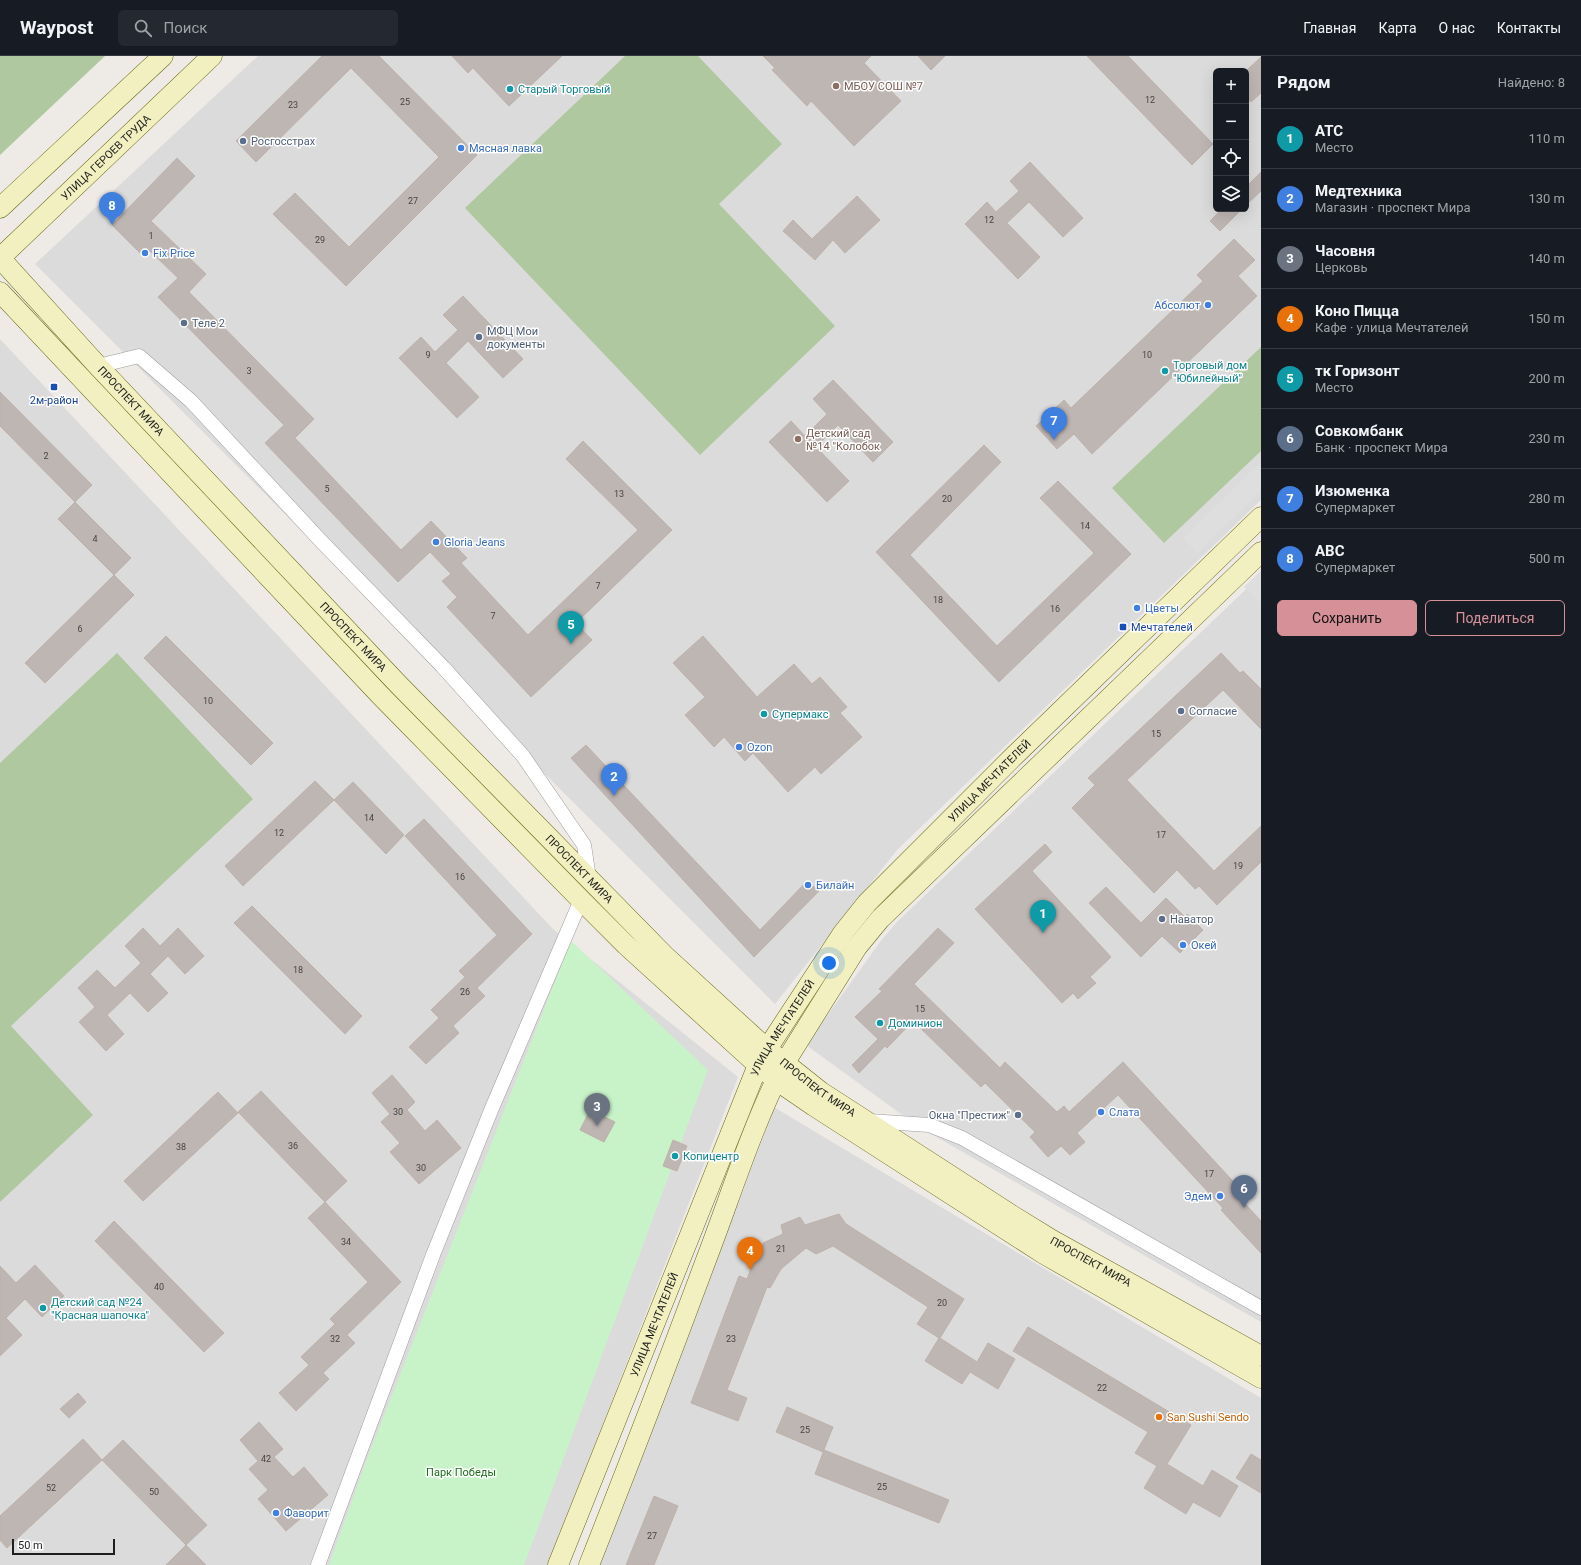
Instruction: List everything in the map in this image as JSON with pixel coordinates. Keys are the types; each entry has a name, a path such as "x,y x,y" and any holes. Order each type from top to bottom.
{"street":[{"path":"0,208 163,56"},
{"name":"УЛИЦА ГЕРОЕВ ТРУДА","path":"0,258 212,56"},
{"name":"ПРОСПЕКТ МИРА","path":"0,258 98,366 397,683 763,1057"},
{"name":"ПРОСПЕКТ МИРА","path":"0,292 380,695 580,900 626,945 763,1057 820,1110 1044,1254 1261,1378"},
{"path":"98,366 139,356 191,401 320,540 442,666 523,756 584,845 589,878"},
{"name":"УЛИЦА МЕЧТАТЕЛЕЙ","path":"558,1565 763,1057 843,933 867,903 1020,750 1261,517"},
{"name":"УЛИЦА МЕЧТАТЕЛЕЙ","path":"589,1565 639,1441 754,1131 780,1072 857,947 880,919 1261,552"},
{"path":"318,1565 433,1255 492,1108 580,900"},
{"name":"ПРОСПЕКТ МИРА","path":"780,1072 822,1092 1052,1240 1261,1356"},
{"path":"866,1121 929,1125 962,1138 1261,1308"}],"shaded area":[{"path":"258,56 1261,56 1261,500 897,850 775,1004 35,264"},
{"path":"0,339 553,929 738,1077 548,1565 0,1565"},
{"path":"1261,462 1261,491 1197,553 1183,538"},
{"path":"1261,571 1261,600 1259,602 1244,587"},
{"path":"1261,575 1261,1322 919,1127 806,1045 880,942 897,922"},
{"path":"772,1106 1261,1398 1261,1565 600,1565"}],"green space":[{"path":"0,56 105,56 0,155"},
{"path":"625,56 698,56 782,144 719,204 835,326 700,455 465,208"},
{"path":"1261,347 1261,451 1164,543 1112,488"},
{"path":"117,653 253,799 11,1026 93,1115 0,1202 0,763"},
{"name":"Парк Победы","path":"571,941 708,1070 524,1565 329,1565 367,1459"}],"building":[{"path":"322,56 379,56 477,155 346,286 273,214 295,193 349,247 439,157 351,68 256,162 236,141"},
{"name":"Старый Торговый","path":"452,56 562,56 509,106 473,68 468,73"},
{"name":"МБОУ СОШ №7","path":"763,56 871,56 864,63 901,101 854,146 811,101 807,106 772,70 775,68"},
{"name":"МБОУ СОШ №7","path":"918,56 945,56 931,70"},
{"path":"1087,56 1128,56 1213,144 1192,165"},
{"path":"1261,57 1261,93 1251,102 1249,100 1249,68"},
{"path":"177,158 195,176 151,221 206,274 189,292 314,419 295,438 401,550 431,521 467,558 461,563 528,635 638,530 566,459 583,441 672,530 576,623 592,640 531,697 447,607 457,597 442,581 451,574 430,552 398,582 265,443 284,425 158,297 178,278 150,251 144,257 112,225"},
{"path":"1030,162 1083,218 1063,237 1029,202 1007,223 1040,257 1018,279 965,224 987,202 996,212 1019,191 1010,181"},
{"path":"1261,172 1261,191 1249,202 1249,184"},
{"path":"857,196 880,220 845,253 833,240 815,260 783,231 793,220 812,239"},
{"path":"1219,212 1239,212 1220,231 1210,221"},
{"path":"1234,239 1255,260 1238,276 1257,296 1092,454 1074,434 1057,449 1036,426 1064,400 1071,408 1203,281 1197,275"},
{"path":"463,296 523,359 503,378 468,341 446,363 479,397 457,418 399,358 421,337 435,352 458,330 443,315"},
{"name":"Детский сад №14 \"Колобок","path":"833,380 893,442 873,462 838,425 816,447 849,481 827,502 769,442 791,421 805,436 827,414 813,399"},
{"path":"0,392 92,485 75,502 0,426"},
{"path":"984,445 1001,462 910,555 997,646 1094,553 1040,498 1058,481 1131,554 999,682 876,552"},
{"path":"75,502 131,558 114,575 58,519"},
{"path":"114,575 134,595 45,683 25,663"},
{"path":"166,636 273,743 251,765 144,658"},
{"name":"Супермакс","path":"703,636 757,697 794,664 812,684 820,677 847,707 840,713 862,737 821,774 815,767 788,792 753,753 745,761 724,737 714,747 685,715 705,697 673,663"},
{"path":"1221,653 1240,673 1243,671 1261,689 1261,729 1223,690 1127,780 1214,871 1261,826 1261,862 1217,905 1199,886 1195,889 1177,870 1154,893 1072,808 1095,785 1088,778"},
{"path":"586,745 760,930 807,881 819,891 754,957 571,758"},
{"path":"315,781 334,800 243,886 225,866"},
{"path":"353,782 404,835 386,854 334,800"},
{"path":"424,819 532,934 477,988 485,996 453,1026 459,1033 426,1064 409,1047 439,1018 431,1010 465,977 459,971 497,935 405,836"},
{"path":"1045,844 1052,852 1032,871 1111,957 1090,977 1096,983 1078,999 1073,993 1062,1003 975,909"},
{"name":"Наватор","path":"1106,887 1141,923 1166,898 1185,917 1187,914 1203,930 1180,953 1162,936 1141,957 1089,903"},
{"path":"252,906 362,1016 345,1034 234,923"},
{"path":"143,928 160,946 178,928 204,956 185,974 168,956 150,974 168,993 148,1012 130,993 107,1015 124,1034 106,1051 79,1022 95,1007 78,988 97,970 115,988 141,963 125,946"},
{"path":"938,928 954,943 914,984 1000,1068 1005,1062 1057,1112 1064,1106 1069,1112 1123,1062 1242,1191 1238,1196 1261,1221 1261,1253 1221,1210 1223,1208 1118,1095 1077,1133 1085,1142 1070,1155 1061,1146 1048,1157 1030,1137 1035,1132 985,1083 981,1087 913,1021 887,1048 885,1046 859,1073 852,1065 878,1039 855,1017 882,991 879,989"},
{"path":"392,1075 415,1102 407,1110 425,1131 437,1120 461,1148 419,1184 390,1152 400,1143 381,1122 390,1114 372,1093"},
{"path":"261,1091 347,1181 325,1202 238,1112"},
{"path":"218,1092 238,1113 143,1201 124,1181"},
{"path":"590,1110 615,1122 604,1142 580,1130"},
{"name":"Копицентр","path":"673,1140 687,1146 677,1171 663,1166"},
{"path":"325,1202 401,1282 347,1335 355,1343 323,1373 329,1379 296,1411 279,1393 309,1365 301,1357 335,1324 330,1319 368,1282 308,1218"},
{"path":"839,1214 846,1224 964,1299 940,1338 977,1362 988,1343 1015,1359 998,1389 970,1372 962,1384 925,1361 939,1338 917,1324 928,1307 833,1246 816,1254 806,1248 781,1269 770,1288 767,1287 727,1390 747,1398 738,1421 691,1403 739,1276 747,1279 755,1258 761,1258 763,1243 783,1234 781,1225 800,1217 805,1225"},
{"path":"114,1221 224,1333 204,1352 95,1241"},
{"name":"Детский сад №24 \"Красная шапочка\"","path":"35,1265 64,1296 42,1317 25,1299 6,1318 22,1335 0,1356 0,1266 16,1283"},
{"path":"1028,1327 1191,1425 1167,1464 1203,1486 1212,1470 1238,1486 1220,1517 1193,1502 1186,1514 1144,1488 1157,1466 1135,1453 1148,1432 1013,1351"},
{"path":"78,1393 86,1402 69,1418 60,1409"},
{"path":"787,1407 833,1427 823,1452 776,1432"},
{"path":"259,1422 283,1449 274,1457 293,1477 304,1467 328,1495 286,1531 258,1499 268,1490 249,1469 258,1461 240,1440"},
{"path":"83,1439 102,1460 7,1548 0,1540 0,1516"},
{"path":"123,1440 207,1525 186,1545 102,1460"},
{"path":"824,1450 949,1500 939,1523 815,1474"},
{"path":"1251,1454 1261,1460 1261,1493 1236,1478"},
{"path":"654,1496 678,1506 654,1565 626,1565"},
{"path":"186,1545 206,1565 166,1565"}],"place":[{"name":"МБОУ СОШ №7","path":"836,86"},
{"name":"Старый Торговый","path":"510,89"},
{"name":"Росгосстрах","path":"243,141"},
{"name":"Мясная лавка","path":"461,148"},
{"name":"АВС","path":"112,225"},
{"name":"Fix Price","path":"145,253"},
{"name":"Абсолют","path":"1208,305"},
{"name":"Теле 2","path":"184,323"},
{"name":"МФЦ Мои документы","path":"479,337"},
{"name":"Торговый дом \"Юбилейный\"","path":"1165,371"},
{"name":"2м-район","path":"54,387"},
{"name":"Детский сад №14 \"Колобок","path":"798,439"},
{"name":"Изюменка","path":"1054,440"},
{"name":"Gloria Jeans","path":"436,542"},
{"name":"Цветы","path":"1137,608"},
{"name":"Мечтателей","path":"1123,627"},
{"name":"тк Горизонт","path":"571,644"},
{"name":"Согласие","path":"1181,711"},
{"name":"Супермакс","path":"764,714"},
{"name":"Ozon","path":"739,747"},
{"name":"Медтехника","path":"614,796"},
{"name":"Билайн","path":"808,885"},
{"name":"Наватор","path":"1162,919"},
{"name":"АТС","path":"1043,933"},
{"name":"Окей","path":"1183,945"},
{"name":"Доминион","path":"880,1023"},
{"name":"Слата","path":"1101,1112"},
{"name":"Окна \"Престиж\"","path":"1018,1115"},
{"name":"Часовня","path":"597,1126"},
{"name":"Копицентр","path":"675,1156"},
{"name":"Эдем","path":"1220,1196"},
{"name":"Совкомбанк","path":"1244,1208"},
{"name":"Коно Пицца","path":"750,1270"},
{"name":"Детский сад №24 \"Красная шапочка\"","path":"43,1308"},
{"name":"San Sushi Sendo","path":"1159,1417"},
{"name":"Фаворит","path":"276,1513"}]}
